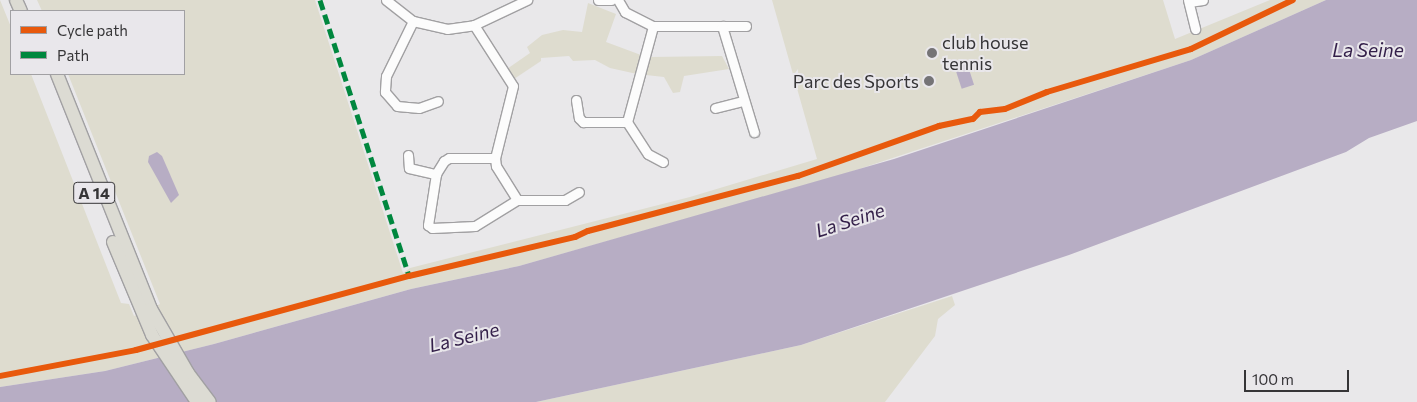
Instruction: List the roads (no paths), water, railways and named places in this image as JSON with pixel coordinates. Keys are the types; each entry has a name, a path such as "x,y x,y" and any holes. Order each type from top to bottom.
{"highway":[{"name":"A 14","path":"48,75 146,311 168,359 197,402"},
{"name":"A 14","path":"57,75 146,311 210,402"}],"street":[{"path":"386,0 413,21 447,29 474,25 527,0"},
{"path":"598,0 611,0"},
{"path":"618,0 625,12 653,26 746,26"},
{"path":"1195,29 1189,1 1203,0"},
{"path":"413,21 386,76 385,92 397,106 419,108 438,101"},
{"path":"474,25 514,86 495,158 496,166 517,200"},
{"path":"653,26 627,122 648,154 663,162"},
{"path":"722,26 743,101 754,132"},
{"path":"576,100 579,118 583,122 627,122"},
{"path":"715,108 743,101"},
{"path":"408,155 410,168 436,174"},
{"path":"495,158 449,158 436,174 427,219 432,228 475,226 517,200 564,200 579,192"}],"water":[{"name":"La Seine","path":"1326,0 1417,0 1417,121 1369,138 1346,152 1069,255 801,345 536,402 0,402 0,387 105,371 214,344 411,289 519,266 894,159 1191,60"},
{"path":"966,60 974,85 962,89 954,64"},
{"path":"157,152 162,156 179,195 171,203 148,162 149,156"}],"place":[{"name":"club house tennis","path":"932,53"},
{"name":"Parc des Sports","path":"929,81"}]}
